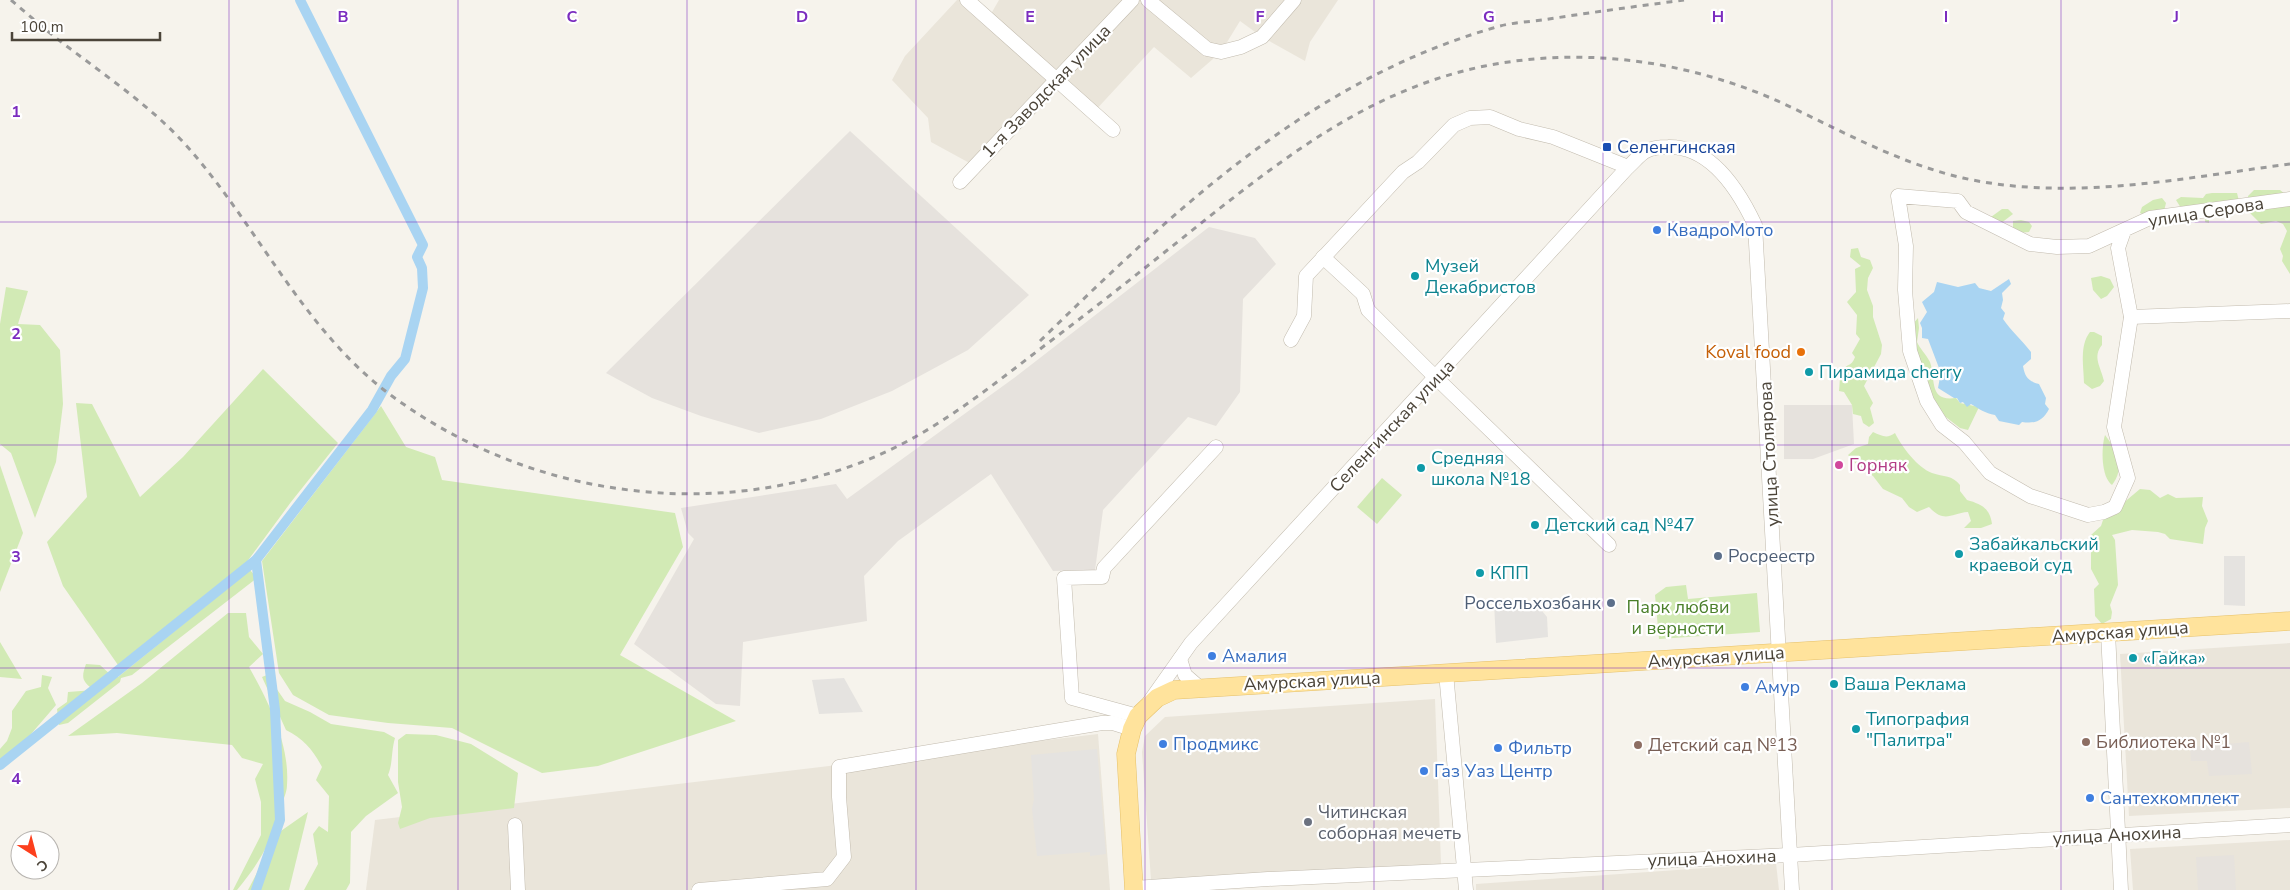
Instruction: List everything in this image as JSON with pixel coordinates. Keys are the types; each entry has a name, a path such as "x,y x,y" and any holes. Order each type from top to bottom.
{"main road":[{"name":"Амурская улица","path":"1139,717 1157,698 1174,690 1344,681 1446,673 2290,621"},
{"path":"1134,889 1126,754 1139,717"}],"street":[{"path":"967,0 1113,130"},
{"name":"1-я Заводская улица","path":"960,182 1132,0"},
{"path":"1148,0 1207,49 1221,52 1241,47 1262,37 1294,0"},
{"path":"1291,340 1304,316 1306,276 1404,172 1418,162 1454,125 1470,118 1490,117 1519,129 1552,137 1624,165"},
{"name":"улица Столярова","path":"1646,151 1662,147 1682,146 1707,160 1731,183 1744,201 1755,225 1792,890"},
{"name":"Селенгинская улица","path":"1139,717 1191,643 1436,378 1624,165 1646,151"},
{"name":"улица Серова","path":"2131,316 2114,427 2128,478 2115,507 2104,512 2088,515 2030,496 1990,473 1964,442 1942,425 1927,401 1910,351 1904,290 1906,246 1898,196 1958,201 1966,212 2030,244 2057,246 2089,246 2150,218 2290,199"},
{"path":"2124,231 2118,248 2131,316 2290,311"},
{"path":"1323,257 1362,294 1368,310 1608,545"},
{"path":"1139,717 1072,698 1064,578 1102,577 1104,568 1216,447"},
{"path":"2108,633 2121,890"},
{"path":"1180,659 1185,674 1200,688"},
{"path":"1446,673 1466,890"},
{"path":"699,890 827,879 844,857 839,797 839,766 1113,723 1139,717"},
{"path":"515,825 518,890"},
{"name":"улица Анохина","path":"1134,889 1465,870 1790,855 2290,825"}],"shaded area":[{"path":"957,0 967,0 988,19 999,0 1338,0 1310,42 1305,61 1262,37 1240,21 1221,52 1191,78 1154,47 1093,113 1056,80 975,166 931,142 928,118 892,80 905,56"},
{"path":"850,131 1029,295 968,350 892,391 821,419 759,433 701,416 652,398 606,373"},
{"path":"1209,227 1255,238 1276,264 1243,299 1240,392 1216,426 1188,417 1103,510 1095,570 1053,571 991,474 898,541 864,576 867,621 743,642 740,706 716,704 634,644 694,539 688,533 681,508 836,484 847,499 1014,378"},
{"path":"1784,405 1852,405 1854,444 1813,459 1784,459"},
{"path":"2224,556 2245,556 2245,606 2224,605"},
{"path":"1534,601 1547,617 1548,637 1496,643 1494,602"},
{"path":"2290,643 2290,808 2129,816 2120,654"},
{"path":"844,678 863,712 819,714 812,680"},
{"path":"1435,699 1441,864 1151,880 1142,752 1145,736 1165,717"},
{"path":"1098,734 1110,890 366,890 375,820"},
{"path":"2249,742 2252,774 2209,776 2207,761 2191,761 2190,747"},
{"path":"1097,749 1106,854 1090,856 1090,852 1037,856 1032,809 1034,799 1031,755"},
{"path":"2290,840 2290,890 2133,890 2130,849"},
{"path":"2234,855 2236,890 2198,890 2196,857"},
{"path":"1776,863 1779,890 1476,890 1476,884"}],"green space":[{"path":"2254,190 2280,190 2290,198 2290,274 2282,261 2283,256 2280,249 2287,231 2283,224 2276,221 2261,224 2247,210 2248,196"},
{"path":"2237,193 2239,201 2209,218 2209,223 2205,222 2206,205 2200,204 2181,208 2176,200 2181,197 2203,198 2206,194"},
{"path":"2162,198 2166,203 2164,211 2146,216 2140,213 2142,207 2153,200"},
{"path":"2002,209 2008,209 2013,214 2000,224 1991,217"},
{"path":"2013,221 2029,222 2032,226 2029,232 2018,233 2013,231"},
{"path":"1858,248 1861,257 1870,260 1873,268 1868,278 1867,290 1873,306 1873,317 1882,345 1881,354 1864,386 1873,403 1870,408 1874,423 1869,427 1863,423 1861,416 1853,414 1852,405 1844,392 1839,391 1842,371 1854,360 1855,357 1852,353 1860,339 1856,334 1857,315 1847,302 1856,292 1855,269 1861,266 1850,257 1851,249"},
{"path":"2101,276 2110,279 2114,287 2107,296 2101,299 2093,290 2091,278"},
{"path":"6,287 28,291 18,324 40,325 60,350 63,404 56,462 35,518 11,453 0,444 0,324"},
{"path":"1918,318 1917,342 1930,362 1937,393 1947,398 1956,398 1960,403 1979,407 1968,430 1960,428 1938,411 1905,333"},
{"path":"2090,332 2102,336 2102,345 2097,358 2104,381 2100,386 2092,389 2084,383 2083,364 2084,344"},
{"path":"263,369 338,443 246,563 220,587 118,665 63,586 47,542 87,497 76,403 92,404 140,497 183,457"},
{"path":"381,406 406,447 435,457 442,480 675,513 683,547 620,655 736,721 598,766 542,773 452,728 388,723 329,715 293,695 279,673 262,561"},
{"path":"1873,432 1882,436 1895,433 1906,450 1921,466 1932,473 1951,478 1960,485 1960,491 1967,500 1984,507 1989,514 1992,524 1981,528 1964,528 1971,521 1968,512 1944,516 1939,515 1929,507 1917,512 1909,507 1902,498 1883,489 1873,476 1860,468 1848,455 1856,448 1868,444 1869,437"},
{"path":"2105,435 2116,454 2119,466 2116,479 2112,485 2106,476 2103,462"},
{"path":"0,465 23,533 0,592"},
{"path":"1382,478 1402,495 1377,524 1357,507"},
{"path":"2140,489 2150,490 2160,498 2168,494 2176,498 2203,497 2202,506 2208,521 2203,544 2170,539 2165,534 2158,532 2132,530 2112,535 2115,540 2118,585 2110,605 2111,619 2102,624 2095,616 2094,589 2099,584 2091,569 2091,535 2101,526 2103,520"},
{"path":"250,570 257,578 132,675 121,678 120,682 68,723 59,725 57,709 67,702 68,692 94,690 87,684 83,676 86,664 100,665 112,676 118,677"},
{"name":"Парк любви и верности","path":"1686,585 1688,599 1757,593 1760,632 1659,639 1655,595 1666,587"},
{"path":"228,613 246,613 249,637 263,654 249,667 276,723 285,754 287,770 286,790 269,842 259,861 237,890 233,890 261,835 261,802 255,779 263,764 242,758 232,745 117,733 68,736 142,683"},
{"path":"0,642 22,679 0,677"},
{"path":"42,675 52,677 48,688 56,705 0,770 0,749 7,741 12,728 12,711 26,691 41,687"},
{"path":"267,675 285,701 331,724 384,732 395,738 388,775 398,793 366,816 351,832 350,883 346,890 304,890 318,864 313,834 319,826 328,832 329,796 316,780 322,767 315,755 303,741 286,730 262,677"},
{"path":"406,734 436,735 471,744 518,773 514,808 430,818 400,829 398,823 402,807 398,782 398,740"},
{"path":"308,812 289,890 248,890 278,833"}],"water":[{"path":"2009,279 2011,284 2002,293 2001,308 2005,313 2003,319 2031,352 2031,359 2023,366 2025,373 2030,380 2039,384 2046,398 2045,404 2049,409 2038,421 2022,422 2019,425 1999,421 1995,415 1971,404 1967,407 1963,402 1960,403 1957,398 1938,388 1940,377 1944,375 1943,369 1939,368 1928,339 1922,338 1920,323 1927,312 1922,302 1934,292 1937,282 1958,287 1975,283 1979,288 1991,291"}],"waterway":[{"path":"0,765 256,560 372,410 391,376 405,359 423,288 422,268 417,257 423,245 300,0"},
{"path":"256,560 275,710 280,820 256,890"}],"railway":[{"path":"11,0 56,38 135,98 179,137 217,183 309,312 362,371 392,396 450,433 513,462 545,473 579,481 613,488 648,492 682,494 751,490 819,476 852,466 884,453 949,416 997,382 1242,191 1306,145 1373,105 1408,89 1446,76 1485,66 1560,57 1636,61 1673,67 1709,76 1780,102 1870,145 1915,164 1963,178 2004,185 2044,188 2126,185 2290,164"},
{"path":"1040,341 1142,244 1194,199 1248,156 1304,116 1363,81 1426,52 1500,26 1684,0"}],"place":[{"name":"Селенгинская","path":"1607,147"},
{"name":"КвадроМото","path":"1657,230"},
{"name":"Музей Декабристов","path":"1415,276"},
{"name":"Koval food","path":"1801,352"},
{"name":"Пирамида cherry","path":"1809,372"},
{"name":"Горняк","path":"1839,465"},
{"name":"Средняя школа №18","path":"1421,468"},
{"name":"Детский сад №47","path":"1535,525"},
{"name":"Забайкальский краевой суд","path":"1959,554"},
{"name":"Росреестр","path":"1718,556"},
{"name":"КПП","path":"1480,573"},
{"name":"Россельхозбанк","path":"1611,603"},
{"name":"Амалия","path":"1212,656"},
{"name":"«Гайка»","path":"2133,658"},
{"name":"Ваша Реклама","path":"1834,684"},
{"name":"Амур","path":"1745,687"},
{"name":"Типография \"Палитра\"","path":"1856,729"},
{"name":"Библиотека №1","path":"2086,742"},
{"name":"Продмикс","path":"1163,744"},
{"name":"Детский сад №13","path":"1638,745"},
{"name":"Фильтр","path":"1498,748"},
{"name":"Газ Уаз Центр","path":"1424,771"},
{"name":"Сантехкомплект","path":"2090,798"},
{"name":"Читинская соборная мечеть","path":"1308,822"}]}
